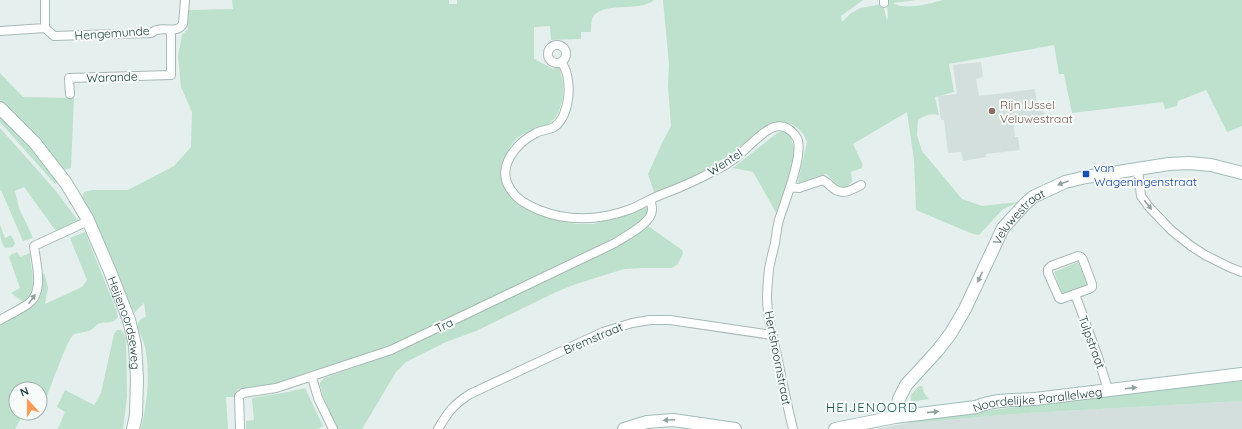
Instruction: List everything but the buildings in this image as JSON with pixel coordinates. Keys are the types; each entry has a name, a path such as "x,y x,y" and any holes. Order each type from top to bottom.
{"street":[{"path":"0,31 45,28 45,0"},
{"name":"Hengemunde","path":"45,28 54,36 151,33 157,30 177,29 183,24 185,0"},
{"name":"Warande","path":"70,94 69,78 171,75 171,30"},
{"name":"Wentel","path":"561,62 565,66 569,85 567,105 560,120 554,127 534,134 520,144 511,155 506,165 505,175 507,184 517,197 531,207 550,214 568,218 585,219 630,209 682,187 721,167 733,160 767,130 777,126 785,126 792,131 797,138 799,151 779,222 776,239"},
{"name":"Heijenoordseweg","path":"0,108 70,180 109,269 129,320 135,345 136,415 133,429"},
{"name":"Veluwestraat","path":"895,417 899,399 906,385 929,361 951,332 965,309 1003,228 1025,204 1034,197 1065,182 1169,164 1189,163 1211,165 1242,173"},
{"path":"1138,169 1141,196 1149,207 1171,230 1191,246 1206,255 1228,267 1242,272"},
{"path":"790,187 799,188 823,180 828,182 833,189 839,192 847,192 861,185"},
{"name":"Tra","path":"240,429 240,396 243,392 276,388 391,350 615,243 646,223 651,216 652,210 650,200"},
{"path":"0,320 29,303 34,296 38,282 34,246 88,220"},
{"name":"Hertshoornstraat","path":"776,239 769,269 767,298 772,335 793,429"},
{"path":"1078,256 1084,260 1092,287 1075,294 1062,299 1059,298 1048,273 1048,269 1051,266 1078,256"},
{"name":"Tulpstraat","path":"1075,294 1098,357 1108,390"},
{"name":"Bremstraat","path":"438,429 450,410 458,402 470,394 603,332 632,323 650,320 670,320 772,335"},
{"name":"Noordelijke Parallelweg","path":"835,429 895,417 976,407 986,402 1035,399 1242,374"},
{"path":"312,377 318,398 333,429"},
{"path":"624,429 647,422 673,420 736,429"}],"shaded area":[{"name":"Rijn IJssel Veluwestraat","path":"981,62 983,77 976,79 979,96 1035,89 1037,105 1043,104 1045,117 1013,121 1015,137 1018,137 1020,150 986,154 986,157 963,161 961,152 948,153 944,120 941,120 938,96 957,94 953,65"},
{"path":"1242,401 1242,429 875,429 909,423 1028,413"}],"green space":[{"path":"232,0 449,0 449,4 457,4 457,0 654,0 648,4 640,6 611,8 596,13 592,19 591,32 581,32 581,39 551,40 550,26 534,27 534,59 553,69 559,67 563,84 562,102 558,113 551,122 543,127 521,135 514,141 501,165 504,187 514,198 555,219 576,224 594,224 647,206 647,214 643,221 585,253 380,351 308,372 273,385 238,389 234,397 226,397 228,429 141,429 145,410 148,372 144,342 137,326 140,320 146,317 144,303 134,313 97,227 82,198 84,192 93,190 128,190 174,166 191,147 192,112 181,87 178,56 182,35 188,29 188,10 233,9"},
{"path":"663,0 863,0 841,16 842,22 850,14 860,8 883,4 887,21 888,0 917,0 893,3 911,6 944,0 1242,0 1242,126 1227,132 1206,90 1178,101 1177,106 1165,109 1163,102 1072,113 1064,74 1059,74 1054,45 949,64 954,92 935,97 939,115 928,115 918,120 917,135 922,151 962,199 982,206 1019,202 1003,209 979,235 973,234 916,210 914,160 907,112 853,144 863,165 862,168 851,172 852,181 844,188 840,188 826,174 798,183 807,142 800,130 791,124 781,122 774,123 766,128 755,138 717,165 655,195 648,174 671,126 668,86 669,64"},
{"path":"0,73 23,97 74,98 71,168 64,170 0,100"},
{"path":"0,114 61,182 55,184 0,122"},
{"path":"0,128 56,191 79,222 56,231 24,187 15,191 19,208 33,238 23,241 1,190 0,191"},
{"path":"780,132 789,134 794,148 794,159 778,216 753,172 733,168"},
{"path":"0,225 5,238 11,235 15,243 13,247 5,248 3,245"},
{"path":"648,226 682,250 683,253 678,264 672,268 624,269 576,284 556,292 476,331 446,342 406,362 396,372 362,429 338,429 330,416 320,386 320,383 324,378 395,353 629,239"},
{"path":"85,232 118,317 111,322 98,324 93,329 73,335 48,394 48,381 8,381 8,421 20,421 15,429 0,429 0,323 40,290 44,272 48,288 45,304 82,287 87,280 70,238"},
{"path":"17,252 20,257 30,253 33,286 28,297 23,302 11,293 20,288 9,257"},
{"path":"1078,262 1088,285 1063,295 1054,272"},
{"path":"117,330 121,330 123,332 126,339 127,397 123,429 58,429 65,412 57,407 65,390 94,405 101,393 114,334"},
{"path":"1242,381 1242,401 1028,413 909,423 908,421 1046,403"},
{"path":"919,386 922,386 924,393 929,399 911,402 911,395"},
{"path":"305,388 323,426 317,429 246,429 246,421 254,420 252,398"}],"place":[{"name":"Rijn IJssel Veluwestraat","path":"992,111"},
{"name":"van Wageningenstraat","path":"1086,174"}],"district":[{"name":"HEIJENOORD","path":"872,407"}]}
